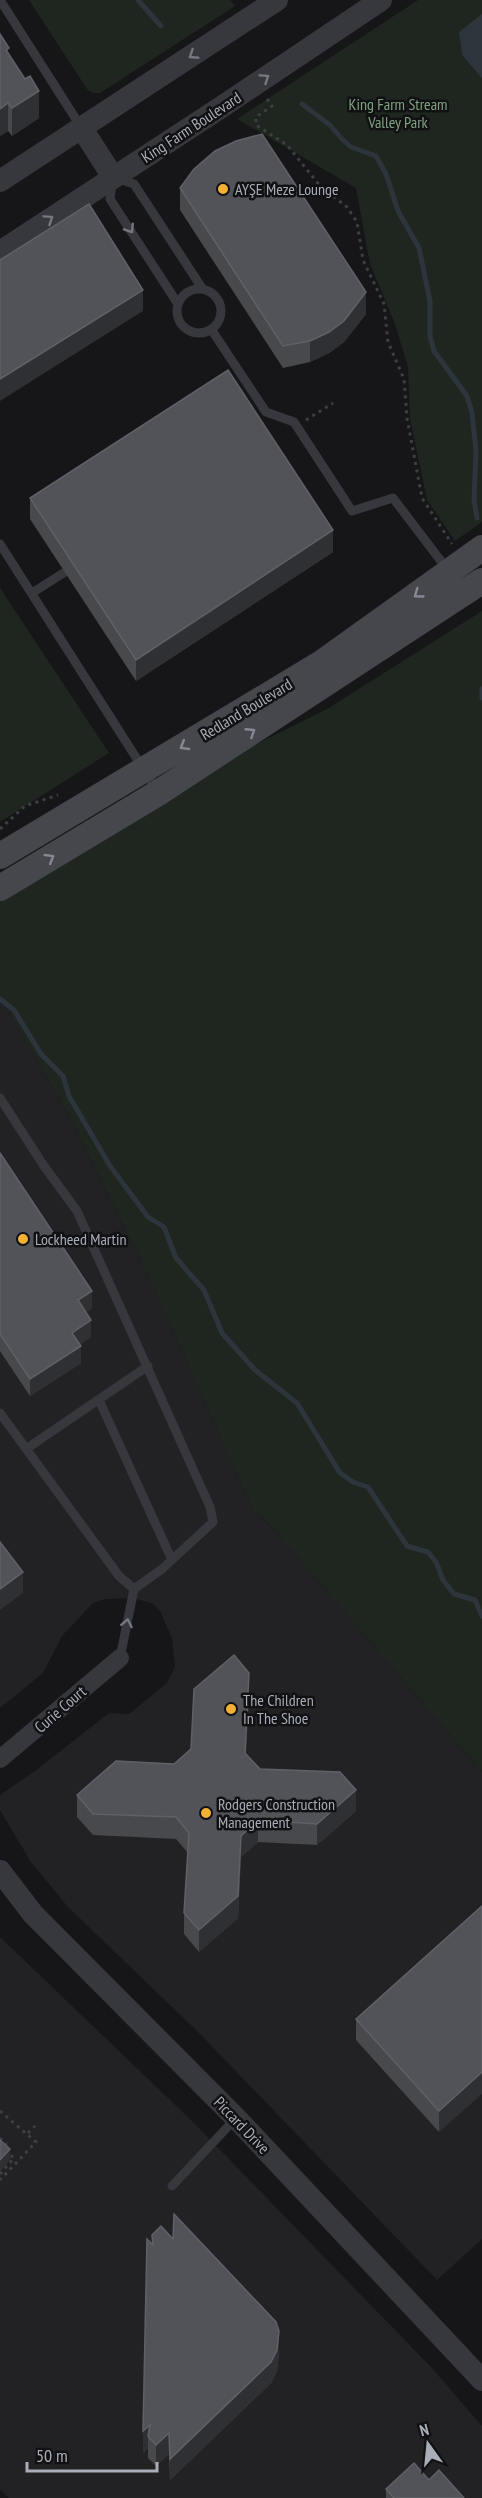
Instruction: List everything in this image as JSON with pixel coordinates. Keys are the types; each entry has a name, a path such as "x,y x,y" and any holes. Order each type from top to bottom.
{"main road":[{"name":"Redland Boulevard","path":"0,856 320,664 452,560 482,548"},
{"name":"Redland Boulevard","path":"0,888 158,793 482,581"}],"street":[{"path":"0,181 277,0"},
{"name":"King Farm Boulevard","path":"0,252 232,101 381,0"},
{"path":"81,127 113,177"},
{"name":"Curie Court","path":"0,1759 120,1658"},
{"name":"Piccard Drive","path":"0,1871 33,1914 236,2118 482,2380"}],"lane":[{"path":"0,0 81,127"},
{"path":"113,177 134,184 202,288 215,295 221,310 217,323 211,329 198,333 184,327 178,319 178,303 110,199 113,177"},
{"path":"178,303 186,292 202,288"},
{"path":"211,329 266,412 294,422 352,512 393,498 452,560"},
{"path":"257,418 266,412"},
{"path":"0,544 158,793"},
{"path":"32,593 65,572"},
{"path":"0,1098 44,1166 77,1211 210,1507 213,1522 172,1560 134,1589 120,1658"},
{"path":"26,1449 148,1366"},
{"path":"99,1400 172,1560"},
{"path":"0,1413 119,1576 134,1589"},
{"path":"172,2186 236,2118"}],"path":[{"path":"265,95 272,106 256,117 256,126 287,145 321,187 347,207 357,222 363,260 384,304 388,342 404,379 407,418 422,498 452,560"},
{"path":"297,426 333,404"},
{"path":"0,2111 36,2142 0,2180"},
{"path":"28,2133 35,2126"},
{"path":"0,2138 6,2144 2,2149 14,2158 0,2174"}],"shaded area":[{"path":"482,14 482,78 462,55 459,32"},
{"path":"0,998 65,1109 153,1286 253,1511 269,1524 482,1772 482,2239 437,2280 199,2033 67,1906 31,1862 0,1810 0,1795 35,1771 109,1713 129,1714 167,1683 175,1667 172,1638 160,1611 152,1603 132,1598 106,1599 93,1603 62,1636 43,1673 0,1708"},
{"path":"0,1937 192,2121 431,2367 482,2426 482,2498 9,2498 0,2489"}],"green space":[{"path":"29,0 230,0 235,6 100,93 93,93 87,89"},
{"name":"King Farm Stream Valley Park","path":"418,0 482,0 482,522 455,541 427,500 410,419 408,367 395,324 370,264 356,188 237,119"},
{"path":"0,588 109,753 0,822"},
{"path":"482,611 482,1772 269,1524 253,1511 153,1286 65,1109 0,998 0,886 158,793 327,709"}],"building":[{"path":"0,34 9,48 6,50 25,79 30,76 39,91 12,108 8,103 0,109"},
{"path":"262,134 366,292 344,321 329,332 310,341 283,346 180,188 194,169 215,151 236,141"},
{"path":"89,204 143,290 0,379 0,260"},
{"path":"228,370 333,530 136,660 30,498"},
{"name":"Lockheed Martin","path":"0,1153 92,1291 78,1300 91,1320 72,1333 81,1346 30,1379 0,1334"},
{"path":"0,1542 23,1572 0,1589"},
{"path":"234,1655 249,1673 245,1753 260,1769 340,1772 356,1790 317,1824 258,1820 241,1836 238,1896 199,1930 184,1913 189,1833 176,1817 93,1814 77,1795 116,1761 174,1764 191,1749 194,1689"},
{"path":"482,1906 482,2072 439,2111 356,2019"},
{"path":"0,2140 10,2149 0,2160"},
{"path":"174,2214 276,2322 279,2331 277,2350 271,2362 170,2459 169,2433 156,2445 148,2436 150,2425 143,2431 147,2239 153,2245 152,2235 161,2226 173,2239"},
{"path":"414,2463 429,2480 439,2470 464,2498 394,2498 386,2489"}],"waterway":[{"path":"138,0 161,26"},
{"path":"302,104 330,125 351,147 376,156 386,174 398,211 419,248 430,301 430,336 434,351 467,396 472,413 476,451 474,500 477,518"},
{"path":"482,689 482,698"},
{"path":"0,999 14,1010 41,1054 63,1076 69,1096 110,1166 148,1217 164,1227 176,1258 204,1290 222,1333 255,1370 297,1403 340,1473 353,1482 368,1487 407,1546 428,1552 436,1562 443,1580 454,1594 475,1600 482,1616"}],"place":[{"name":"AYŞE Meze Lounge","path":"223,189"},
{"name":"Lockheed Martin","path":"23,1239"},
{"name":"The Children In The Shoe","path":"231,1709"},
{"name":"Rodgers Construction Management","path":"206,1813"}]}
